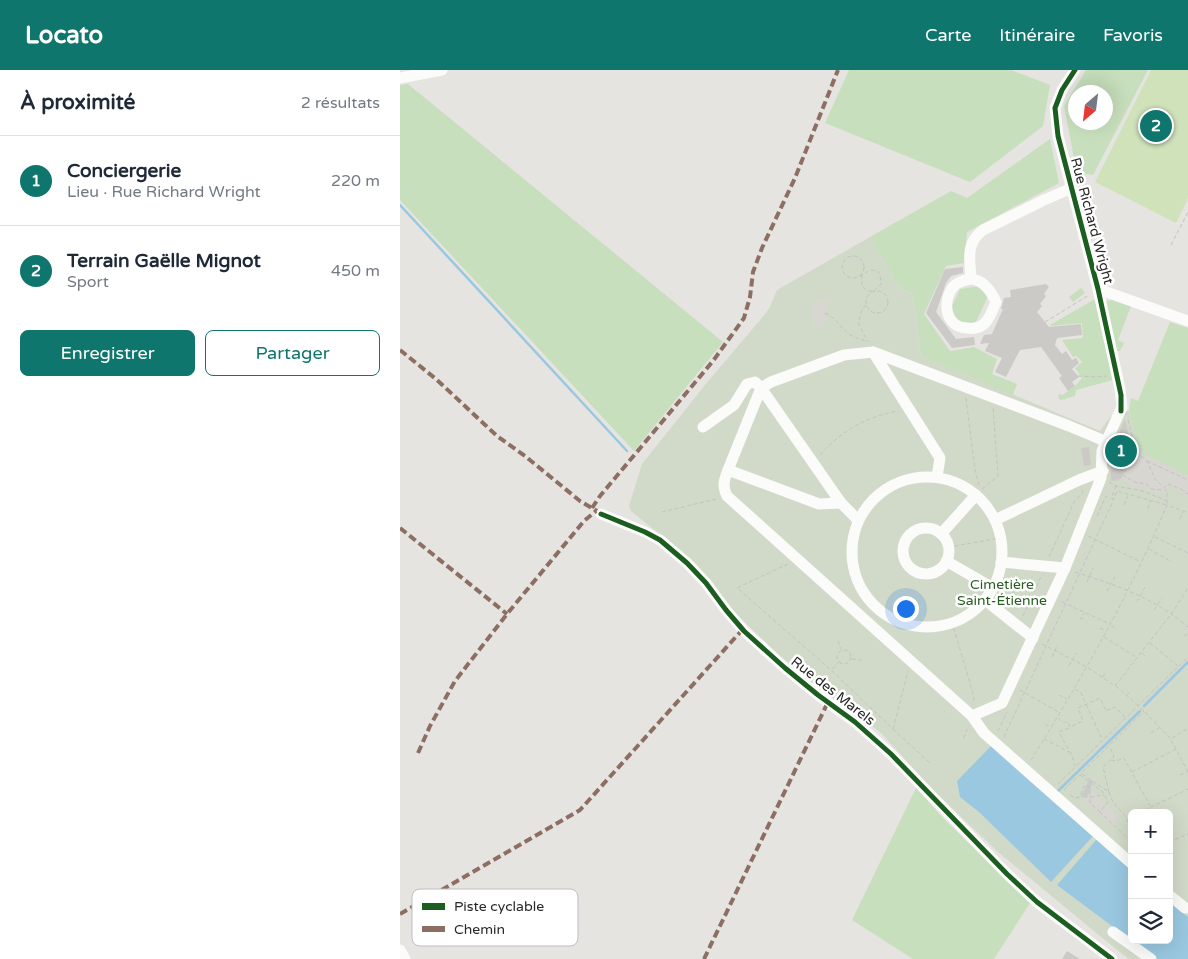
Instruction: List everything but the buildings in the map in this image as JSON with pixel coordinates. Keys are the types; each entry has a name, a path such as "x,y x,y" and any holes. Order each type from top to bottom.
{"street":[{"path":"400,78 442,70"},
{"name":"Rue Richard Wright","path":"1075,70 1062,90 1055,108 1058,136 1098,289 1121,395 1121,412"},
{"path":"971,279 970,248 974,237 983,230 1035,204 1072,188"},
{"path":"971,279 978,280 984,285 996,302 984,325 970,329 960,328 953,324 945,306 954,286 962,281 971,279"},
{"path":"1098,289 1188,321"},
{"path":"873,352 940,458 937,477"},
{"path":"1106,444 1100,439 1069,426 873,352 844,355 771,382 761,388 728,470 723,490 726,496 972,716 984,732 1025,770 1056,793 1128,860"},
{"path":"704,427 734,406 747,384 755,382 841,503 858,520"},
{"path":"972,716 1002,704 1065,568 1103,471 1102,451 1121,412"},
{"path":"728,470 819,504 841,503"},
{"path":"995,520 1079,480 1103,471"},
{"path":"937,477 958,483 976,495 987,506 995,520 1001,538 1002,562 993,588 985,600 966,616 952,622 944,625 920,627 897,621 877,608 862,590 853,567 852,543 858,520 872,500 890,486 913,478 937,477"},
{"path":"941,534 976,495"},
{"name":"Rue des Marels","path":"601,514 660,540 681,558 706,583 726,610 751,637 818,696 855,722 892,754 1007,874 1037,902 1112,959"},
{"path":"924,528 930,528 941,534 948,547 946,561 938,570 926,574 909,566 904,555 905,543 912,533 924,528"},
{"path":"946,561 993,588"},
{"path":"1002,562 1065,568"},
{"path":"985,600 1033,638"},
{"path":"866,621 877,608"},
{"path":"1173,898 1185,908"},
{"path":"1114,932 1151,959"},
{"path":"400,950 405,959"}],"path":[{"path":"1171,245 1188,212"},
{"path":"859,276 863,270 863,264 856,256 848,257 843,262 843,272 852,278 862,276 871,270 880,274 881,284 868,297 858,324 873,352"},
{"path":"862,276 862,286 872,292 883,293 887,299 887,306 883,311 876,313 870,310 866,304"},
{"path":"1045,322 1098,289"},
{"path":"825,313 836,321 846,333 867,341"},
{"path":"1078,376 1096,378 1112,375 1116,372"},
{"path":"966,388 966,406 975,470 980,491 998,476 992,397"},
{"path":"813,462 832,441 868,418 897,411 910,412"},
{"path":"1121,412 1128,420 1136,451 1147,461 1188,480"},
{"path":"1136,451 1123,475 1134,482 1146,484 1152,489 1161,490 1168,484 1188,494"},
{"path":"1147,461 1155,479 1162,486"},
{"path":"1017,625 1024,616 1040,579 1051,567 1049,556 1074,502 1083,492 1079,480"},
{"path":"1110,498 1116,486 1143,491 1168,501"},
{"path":"1025,770 1087,667 1128,589 1167,505 1165,489"},
{"path":"996,743 1024,692 1118,491 1188,513"},
{"path":"1124,506 1128,494"},
{"path":"662,512 726,496"},
{"path":"1095,520 1106,496 1114,499"},
{"path":"1148,509 1150,500"},
{"path":"1180,519 1184,511"},
{"path":"1088,536 1141,562"},
{"path":"1154,536 1188,553"},
{"path":"948,547 1001,538"},
{"path":"1148,548 1172,562"},
{"path":"798,560 737,588 832,670 931,764"},
{"path":"996,609 1008,603 1018,581 1014,564"},
{"path":"1065,568 1128,589 1172,613 1188,627"},
{"path":"1087,582 1093,568"},
{"path":"1107,591 1115,577"},
{"path":"1137,602 1145,588"},
{"path":"1116,686 1188,589"},
{"path":"1154,610 1162,598"},
{"path":"1058,600 1117,629"},
{"path":"1080,618 1082,619 1085,612"},
{"path":"952,622 974,697 972,716"},
{"path":"1100,628 1107,631"},
{"path":"1184,636 1188,634"},
{"path":"1104,637 1137,658"},
{"path":"1033,638 1103,677 1138,705 1171,739 1188,771 1180,775"},
{"path":"838,641 841,650"},
{"path":"1149,642 1178,666"},
{"path":"1052,657 1058,644"},
{"path":"841,650 850,652 851,659"},
{"path":"841,650 837,656 840,662 846,664 851,659"},
{"path":"1069,666 1076,653"},
{"path":"1141,653 1146,657"},
{"path":"1056,793 1075,767 1188,657"},
{"path":"851,659 861,660"},
{"path":"893,729 910,660"},
{"path":"832,670 840,662"},
{"path":"1103,677 1106,671"},
{"path":"1017,688 1060,712"},
{"path":"1074,689 1081,693 1102,740"},
{"path":"1127,696 1131,691"},
{"path":"1059,695 1067,700"},
{"path":"1075,767 1059,732 1083,721 1078,708 1100,698 1106,711 1115,707 1126,717"},
{"path":"996,743 997,733 1009,706"},
{"path":"1056,793 1080,774 1144,711"},
{"path":"1057,718 1062,722 1068,722 1070,727"},
{"path":"1045,724 1051,728"},
{"path":"1151,733 1160,728"},
{"path":"1171,739 1188,728"},
{"path":"1044,739 1067,752 1069,751"},
{"path":"1109,746 1114,757 1104,767 1109,792 1113,802 1128,823"},
{"path":"1131,772 1176,749"},
{"path":"1110,760 1116,761 1124,758 1152,809"},
{"path":"1080,774 1109,792"},
{"path":"1080,774 1104,792 1108,802 1100,812"},
{"path":"1056,793 1075,798 1080,797 1084,786 1090,787 1090,802 1128,837"},
{"path":"1146,809 1188,789"},
{"path":"1090,798 1105,795"},
{"path":"1173,840 1188,834"}],"green space":[{"path":"849,70 1011,70 1050,85 1043,126 970,182 825,123"},
{"path":"1086,70 1148,70 1093,175 1077,173 1069,130 1113,130 1113,85 1077,85"},
{"path":"1151,70 1188,70 1188,198 1176,223 1095,182"},
{"path":"408,84 723,342 634,451 400,200 400,85"},
{"path":"1068,99 1068,127 1064,106"},
{"path":"1050,139 1059,183 967,232 964,263 946,266 924,314 950,351 974,347 997,359 992,374 1017,384 1013,395 921,356 913,294 899,287 870,237 951,191 967,198"},
{"name":"Cimetière Saint-Étienne","path":"870,237 899,287 913,294 921,356 1100,431 1115,414 1129,411 1138,446 1146,455 1188,476 1188,959 1129,959 1112,946 998,852 936,793 880,732 823,691 780,656 734,612 695,563 631,511 629,506 642,464 770,307 777,290"},
{"path":"979,286 988,296 976,322 962,325 950,310 960,289"},
{"path":"1081,288 1085,293 1073,302 1069,297"},
{"path":"1095,299 1113,380 1076,390 1075,396 1061,400 1058,398 1059,394 1062,395 1068,391 1082,378 1075,368 1082,362 1077,356 1073,357 1062,340 1083,338 1082,323 1050,325"},
{"path":"1113,300 1131,306 1118,340 1124,343 1120,351 1115,351 1104,306 1107,301"},
{"path":"1170,322 1188,328 1188,476 1146,455 1138,446 1129,411 1131,398 1138,401"},
{"path":"916,788 945,820 1030,903 994,959 913,959 852,920"}],"shaded area":[{"path":"820,298 826,302 827,308 825,313 826,320 819,328 814,326 810,313"},
{"path":"1138,446 1146,455 1188,476 1188,497 1176,489 1167,486 1163,493 1146,487 1132,485 1121,479 1132,449"},
{"path":"1090,789 1119,817 1111,825 1082,799 1087,798"}],"water":[{"path":"992,745 1094,835 1051,882 979,812 960,797 957,781"},
{"path":"1097,839 1128,866 1128,938 1057,885"},
{"path":"1173,904 1188,917 1188,959 1156,959 1136,944 1173,944"}],"waterway":[{"path":"400,205 627,451"},
{"path":"1144,706 1188,662"},
{"path":"1057,792 1140,711"}],"marked path":[{"path":"592,508 713,361 744,318 750,297 753,272 762,248 795,178 838,70"},
{"path":"400,350 436,379 497,436 525,456 580,501 597,511"},
{"path":"418,753 430,726 455,681 507,614 584,521 596,511"},
{"path":"400,528 507,614"},
{"path":"443,889 580,810 743,629"},
{"path":"704,959 828,702"},
{"path":"400,914 412,907"}],"cycle path":[{"path":"1075,70 1062,90 1055,108 1058,136 1098,289 1121,395 1121,411"},
{"path":"601,514 660,540 687,563 706,583 744,631 785,668 855,722 891,754 1007,874 1037,902 1112,959"}],"place":[{"name":"Terrain Gaëlle Mignot","path":"1156,126"},
{"name":"Conciergerie","path":"1121,451"}]}
